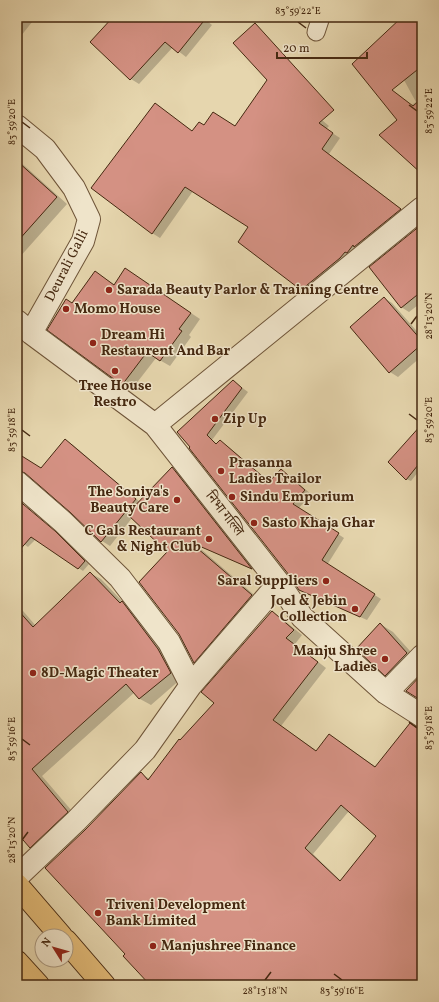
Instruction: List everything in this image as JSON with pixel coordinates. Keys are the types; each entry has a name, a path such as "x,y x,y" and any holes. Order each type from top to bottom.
{"main road":[{"path":"17,886 54,928"},
{"path":"74,950 104,985"},
{"path":"17,962 38,985"}],"street":[{"name":"Deurali Galli","path":"17,126 45,149 74,188 90,219 83,241 24,327"},
{"path":"154,425 422,208"},
{"name":"निभा गल्लि","path":"24,327 154,425 279,583 302,617 386,693 422,716"},
{"path":"17,482 63,522 120,578 169,642 191,685"},
{"path":"17,877 76,821 145,750 191,685 279,583"},
{"path":"386,693 422,656"}],"building":[{"path":"113,17 207,17 178,53 165,42 130,80 90,42"},
{"path":"402,17 422,17 422,66 392,90 413,106 422,98 422,174 379,135 397,120 352,64"},
{"path":"255,23 334,110 319,123 333,133 322,149 401,209 354,247 353,245 347,253 345,252 340,258 301,290 238,242 248,227 185,187 152,234 91,188 155,103 192,131 199,122 204,125 213,112 235,126 267,80 233,43"},
{"path":"17,161 57,197 17,242"},
{"path":"421,225 422,291 401,308 369,267"},
{"path":"125,268 191,313 179,329 182,331 160,361 147,352 122,385 47,330 66,299 72,303 95,271 114,285"},
{"path":"384,297 422,341 422,344 389,373 350,327"},
{"path":"233,380 242,388 207,435 216,444 220,440 269,482 281,469 305,490 293,504 339,533 322,560 375,594 360,617 299,590 289,575 177,432"},
{"path":"422,424 422,460 406,480 388,462"},
{"path":"65,439 136,499 101,542 71,513 25,473 17,470 17,453 41,468"},
{"path":"172,467 252,569 190,542 252,595 194,663 179,634 139,582 167,552 127,514"},
{"path":"17,499 55,531 85,561 78,569 31,537 17,553"},
{"path":"90,572 120,603 122,601 158,649 171,673 139,699 126,684 32,769 68,812 30,848 17,833 17,609 33,627"},
{"path":"272,611 294,630 286,638 318,662 273,720 316,751 329,734 375,767 410,723 416,727 422,728 422,985 150,985 123,956 125,954 45,868 85,830 141,772 148,780 179,739 180,740 214,703 201,692","holes":["341,805 376,836 340,881 305,848"]},
{"path":"380,623 407,653 385,676 356,649"},
{"path":"422,674 422,701 406,691"}],"place":[{"name":"Sarada Beauty Parlor & Training Centre","path":"109,290"},
{"name":"Momo House","path":"66,309"},
{"name":"Dream Hi Restaurent And Bar","path":"93,343"},
{"name":"Tree House Restro","path":"115,371"},
{"name":"Zip Up","path":"215,419"},
{"name":"Prasanna Ladies Trailor","path":"221,471"},
{"name":"Sindu Emporium","path":"232,497"},
{"name":"The Soniya's Beauty Care","path":"177,500"},
{"name":"Sasto Khaja Ghar","path":"254,523"},
{"name":"C Gals Restaurant & Night Club","path":"209,539"},
{"name":"Saral Suppliers","path":"326,581"},
{"name":"Joel & Jebin Collection","path":"355,609"},
{"name":"Manju Shree Ladies","path":"385,659"},
{"name":"8D-Magic Theater","path":"33,673"},
{"name":"Triveni Development Bank Limited","path":"98,913"},
{"name":"Manjushree Finance","path":"153,946"}]}
